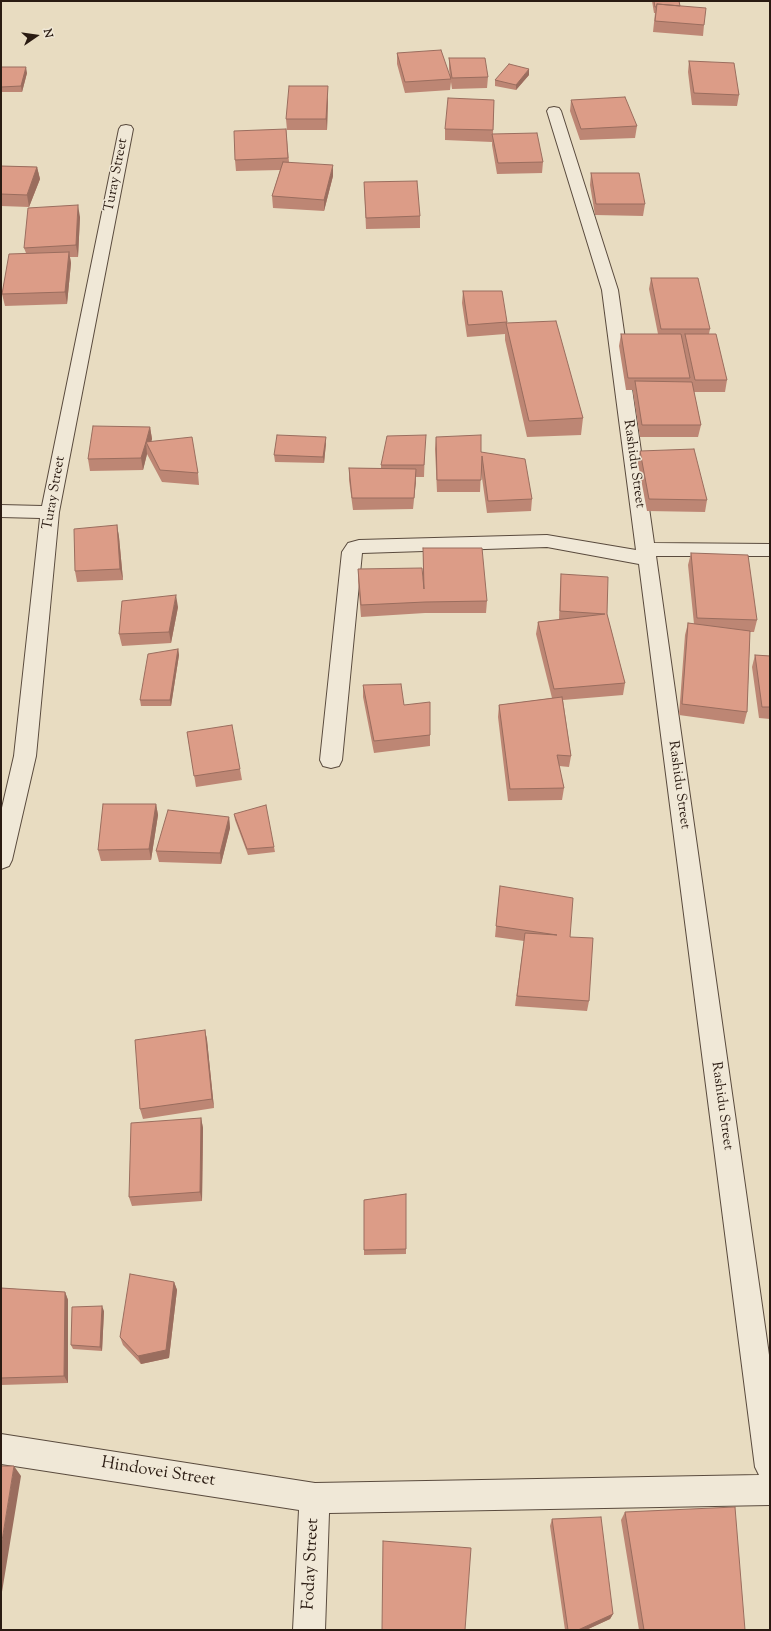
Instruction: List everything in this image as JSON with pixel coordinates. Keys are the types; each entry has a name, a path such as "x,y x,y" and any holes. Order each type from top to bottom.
{"street":[{"name":"Rashidu Street","path":"554,111 610,290 770,1467"},
{"name":"Turay Street","path":"1,860 24,756 50,512 126,129"},
{"path":"1,511 50,512"},
{"path":"331,760 352,552 359,546 547,541 646,554 770,550"},
{"name":"Hindovei Street","path":"1,1449 315,1498 770,1490"},
{"name":"Foday Street","path":"309,1630 315,1498"}],"building":[{"path":"654,1 679,1 680,6 657,4 655,7"},
{"path":"657,4 706,8 704,25 655,21"},
{"path":"441,50 451,79 405,82 397,53"},
{"path":"449,58 485,58 488,77 452,78"},
{"path":"689,61 734,63 739,95 694,93"},
{"path":"509,64 529,69 516,85 495,80"},
{"path":"1,67 26,67 21,86 1,87"},
{"path":"289,86 328,86 326,119 286,119"},
{"path":"625,97 637,126 581,129 571,100"},
{"path":"448,98 494,100 493,130 445,129"},
{"path":"286,129 288,158 235,160 234,131"},
{"path":"537,133 543,162 498,163 492,134"},
{"path":"283,162 333,165 324,200 272,196"},
{"path":"1,166 37,167 27,195 1,194"},
{"path":"591,173 639,173 645,204 596,204"},
{"path":"417,181 420,216 366,218 364,182"},
{"path":"78,205 76,245 24,248 28,208"},
{"path":"69,252 65,292 2,294 9,254"},
{"path":"651,278 698,278 710,329 661,329"},
{"path":"463,291 502,291 507,322 468,325"},
{"path":"556,321 583,418 529,421 506,323"},
{"path":"621,334 681,334 690,378 628,378"},
{"path":"685,334 716,334 727,380 695,380"},
{"path":"635,381 692,382 701,425 642,425"},
{"path":"93,426 150,427 141,458 88,459"},
{"path":"277,435 326,437 323,457 274,455"},
{"path":"426,435 424,465 381,465 387,436"},
{"path":"481,435 481,452 525,459 532,499 488,501 482,456 481,480 437,480 436,437"},
{"path":"192,437 198,473 160,470 146,442"},
{"path":"694,449 707,500 649,499 640,451"},
{"path":"349,468 416,469 414,498 352,498"},
{"path":"117,525 120,569 75,571 74,529"},
{"path":"423,548 482,548 487,601 361,605 358,569 422,568 424,589"},
{"path":"691,553 748,555 757,620 697,618"},
{"path":"561,574 608,577 607,614 625,683 554,689 538,622 605,614 560,611"},
{"path":"176,595 169,632 119,634 122,601"},
{"path":"688,623 750,631 747,712 682,704"},
{"path":"178,649 170,700 140,700 148,654"},
{"path":"755,655 770,656 770,707 762,707"},
{"path":"401,684 404,705 430,702 430,735 374,741 363,685"},
{"path":"562,697 571,756 557,755 564,788 510,789 499,705"},
{"path":"232,725 240,769 194,776 187,732"},
{"path":"103,804 156,804 149,849 98,850"},
{"path":"266,805 274,847 247,849 234,814"},
{"path":"168,810 229,817 220,853 156,851"},
{"path":"500,886 573,898 570,937 593,938 589,1001 517,996 525,933 557,935 496,926"},
{"path":"205,1030 212,1099 140,1109 135,1040"},
{"path":"201,1118 200,1192 129,1197 131,1123"},
{"path":"406,1194 406,1249 364,1250 364,1200"},
{"path":"130,1274 174,1282 166,1350 138,1356 120,1337"},
{"path":"1,1288 65,1292 64,1376 1,1378"},
{"path":"102,1306 100,1347 71,1345 72,1307"},
{"path":"1,1466 14,1466 1,1547"},
{"path":"735,1507 745,1630 644,1630 625,1512"},
{"path":"601,1517 613,1614 578,1630 568,1630 552,1519"},
{"path":"383,1541 471,1548 465,1630 382,1630"}]}
